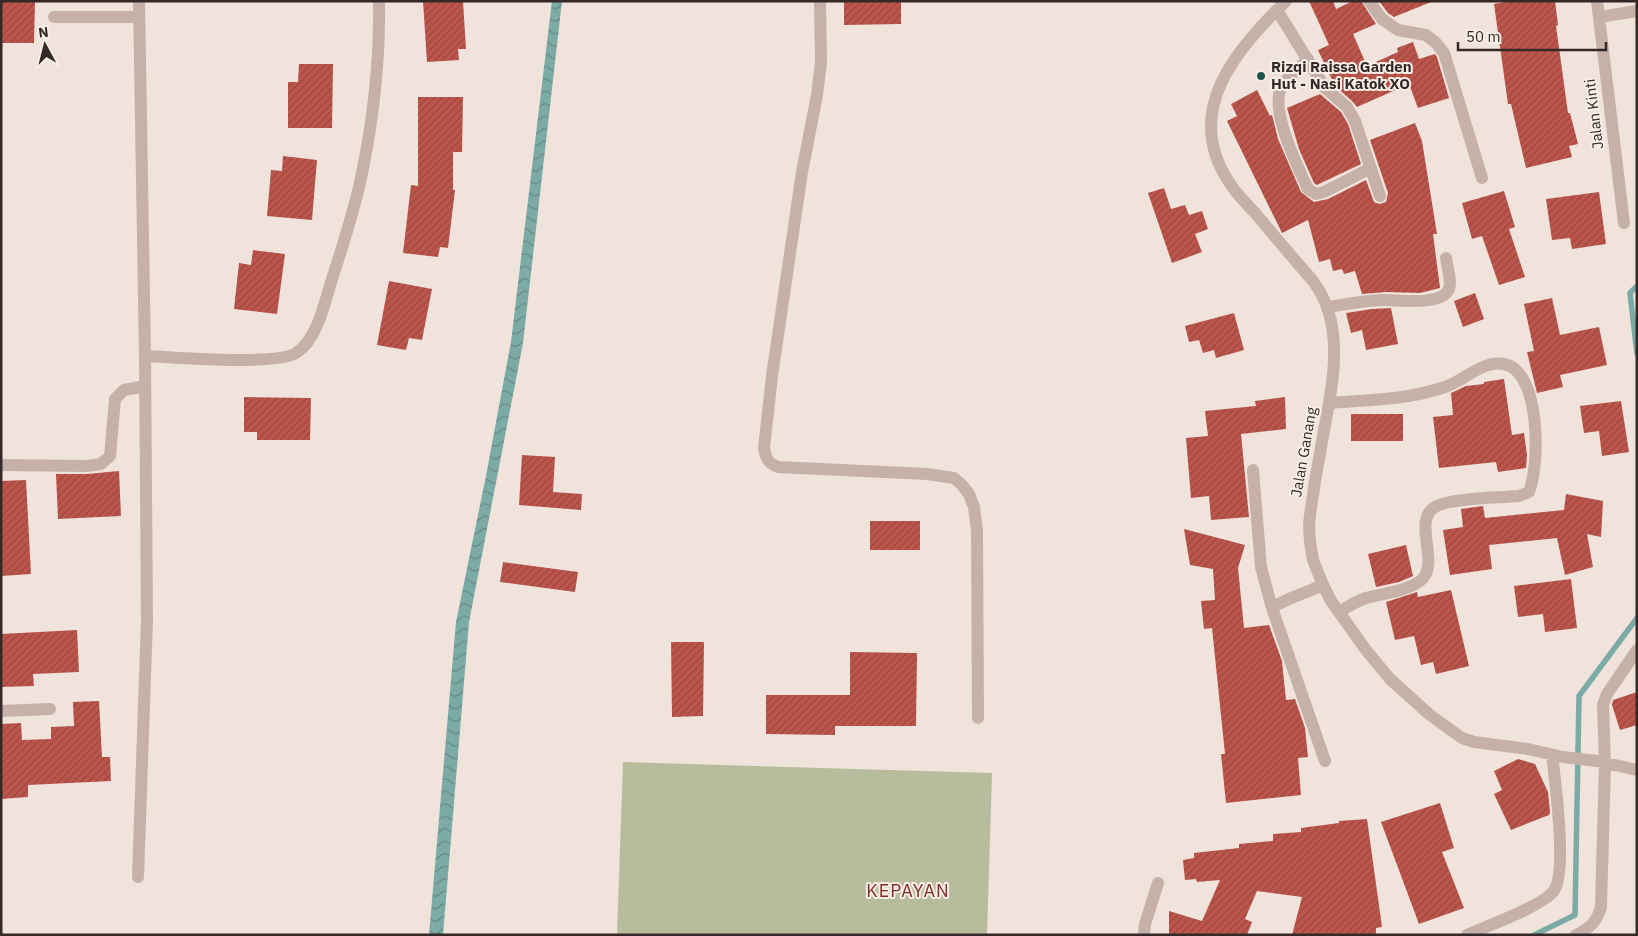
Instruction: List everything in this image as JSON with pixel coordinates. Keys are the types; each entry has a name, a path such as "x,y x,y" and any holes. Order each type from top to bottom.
{"street":[{"path":"138,877 147,620 139,1"},
{"path":"145,356 280,359 297,353 309,341 323,309 362,178 374,92 379,1"},
{"path":"820,1 821,62 817,95 802,172 772,376 764,448 765,456 769,463 778,467 927,474 954,478 962,485 969,494 974,506 977,531 978,718"},
{"path":"1369,1 1382,19 1398,30 1426,35 1444,53 1482,178"},
{"name":"Jalan Kinti","path":"1597,1 1624,223"},
{"path":"1282,6 1308,59 1325,88 1347,107 1355,122 1380,196"},
{"name":"Jalan Ganang","path":"1282,6 1241,50 1229,66 1220,84 1211,116 1213,147 1229,182 1313,281 1322,293 1328,307 1332,323 1334,369 1309,524 1311,551 1323,585 1339,612 1366,650 1390,679 1430,715 1462,738 1474,742 1528,749 1637,770"},
{"path":"1599,17 1637,10"},
{"path":"54,17 140,18"},
{"path":"1308,59 1282,85 1279,99 1286,138 1308,189 1316,194 1324,192 1371,168"},
{"path":"1328,307 1387,300 1412,302 1443,296 1449,289 1446,258"},
{"path":"1329,403 1397,399 1424,394 1449,386 1468,374 1489,365 1504,364 1517,370 1526,386 1532,402 1537,432 1537,455 1529,492 1519,496 1438,505 1432,510 1425,527 1429,564 1427,573 1421,581 1396,591 1364,599 1339,612"},
{"path":"1,465 87,466 101,464 110,456 115,400 124,390 145,386"},
{"path":"1253,470 1261,567 1272,608 1325,761"},
{"path":"1272,608 1289,598 1323,585"},
{"path":"1576,935 1597,920 1601,907 1603,705 1607,694 1637,650"},
{"path":"1,711 50,709"},
{"path":"1467,935 1519,913 1541,901 1552,893 1558,884 1557,756"},
{"path":"1144,935 1145,924 1158,883"}],"green space":[{"path":"623,762 992,773 987,935 617,935"}],"water":[{"path":"552,1 562,1 523,343 469,622 443,935 429,935 456,622 511,342"}],"building":[{"path":"1,1 35,1 34,43 1,43"},
{"path":"423,1 463,1 466,49 458,49 459,60 427,62"},
{"path":"844,1 901,1 901,24 844,25"},
{"path":"1309,1 1333,1 1336,9 1353,1 1361,1 1376,24 1353,34 1367,66 1398,52 1397,48 1413,42 1419,59 1435,54 1437,57 1449,98 1418,108 1409,84 1357,107 1335,86 1318,50 1329,45"},
{"path":"1379,1 1431,2 1394,17 1388,13"},
{"path":"1510,1 1555,1 1558,25 1556,26 1568,113 1570,113 1578,144 1569,146 1572,157 1526,168 1511,104 1508,104 1494,4"},
{"path":"299,64 333,64 332,128 288,128 288,82 298,82"},
{"path":"1257,90 1270,116 1272,115 1278,139 1301,192 1314,202 1328,199 1366,180 1374,202 1379,204 1386,202 1388,193 1370,140 1415,123 1422,141 1437,234 1433,234 1440,288 1420,293 1386,292 1362,294 1355,271 1344,274 1342,269 1333,271 1330,259 1319,262 1308,220 1282,233 1227,121 1237,116 1231,104"},
{"path":"1320,94 1341,112 1348,124 1361,164 1317,185 1314,183 1299,149 1287,108"},
{"path":"418,97 463,97 462,152 453,152 453,190 455,190 448,248 440,247 438,257 403,253 411,185 418,186"},
{"path":"283,156 317,160 312,220 267,216 271,170 282,171"},
{"path":"1164,188 1171,209 1185,205 1189,215 1202,211 1208,229 1195,234 1202,252 1172,263 1148,193"},
{"path":"1504,191 1515,227 1509,229 1525,277 1499,285 1482,236 1472,239 1462,203"},
{"path":"1599,192 1606,244 1572,249 1570,238 1552,240 1546,199"},
{"path":"253,250 285,254 277,314 234,309 239,263 251,265"},
{"path":"389,281 432,289 422,340 409,338 406,350 377,345"},
{"path":"1475,293 1484,319 1463,327 1454,301"},
{"path":"1552,298 1560,335 1599,327 1607,365 1560,375 1563,387 1537,393 1527,352 1534,351 1524,304"},
{"path":"1391,308 1398,344 1366,350 1362,330 1351,333 1346,313"},
{"path":"1234,313 1244,350 1216,358 1214,350 1203,353 1199,340 1189,342 1185,326"},
{"path":"1504,379 1512,435 1524,433 1527,455 1526,468 1498,472 1496,462 1439,468 1433,417 1453,415 1451,393 1466,386"},
{"path":"244,397 311,398 310,440 257,440 257,432 244,432"},
{"path":"1285,397 1286,429 1241,434 1249,517 1211,520 1209,496 1191,498 1186,438 1208,436 1205,411 1256,406 1255,401"},
{"path":"1621,401 1629,452 1602,456 1599,431 1584,433 1580,406"},
{"path":"1351,414 1403,414 1403,441 1351,441"},
{"path":"522,455 555,457 553,492 582,494 581,510 519,505"},
{"path":"119,471 121,516 58,519 56,474"},
{"path":"26,480 31,574 1,576 1,481"},
{"path":"1566,494 1603,501 1601,537 1587,534 1593,567 1565,575 1557,538 1489,545 1492,569 1450,575 1443,530 1463,527 1461,509 1483,506 1485,518 1564,510"},
{"path":"870,521 920,521 920,550 870,550"},
{"path":"1184,529 1245,545 1238,568 1244,628 1269,625 1282,661 1286,700 1295,699 1305,728 1308,757 1298,758 1301,795 1226,803 1221,754 1225,754 1212,628 1204,629 1201,601 1215,600 1213,569 1190,565"},
{"path":"1406,545 1413,576 1399,582 1376,587 1368,554"},
{"path":"503,562 578,572 575,592 500,582"},
{"path":"1571,579 1577,628 1545,632 1543,614 1518,617 1514,586"},
{"path":"1451,590 1469,666 1436,674 1433,662 1421,665 1414,636 1395,640 1386,602 1417,592 1418,597"},
{"path":"77,630 79,672 33,674 34,686 1,687 1,634"},
{"path":"671,642 704,642 703,716 672,717"},
{"path":"850,652 917,653 916,726 835,726 835,735 766,734 766,695 850,695"},
{"path":"1637,692 1637,725 1620,730 1612,705 1613,700"},
{"path":"99,701 102,757 110,757 111,781 28,785 28,797 1,799 1,724 21,723 22,740 51,739 51,727 74,726 73,702"},
{"path":"1518,759 1535,764 1548,792 1550,812 1549,815 1511,830 1494,794 1502,790 1494,771"},
{"path":"1440,803 1454,848 1442,852 1464,908 1419,924 1381,822"},
{"path":"1367,819 1382,927 1376,928 1376,935 1292,935 1302,897 1257,891 1245,919 1252,922 1247,935 1169,935 1169,911 1202,921 1220,880 1197,882 1196,879 1185,880 1183,860 1194,858 1194,853 1239,848 1239,844 1273,841 1273,834 1301,832 1301,828 1339,823 1339,821"}],"waterway":[{"path":"1637,286 1630,293 1637,354"},
{"path":"1534,935 1575,915 1579,696 1637,618"}],"place":[{"name":"Rizqi Raissa Garden Hut - Nasi Katok XO","path":"1261,76"}],"district":[{"name":"KEPAYAN","path":"908,891"}]}
